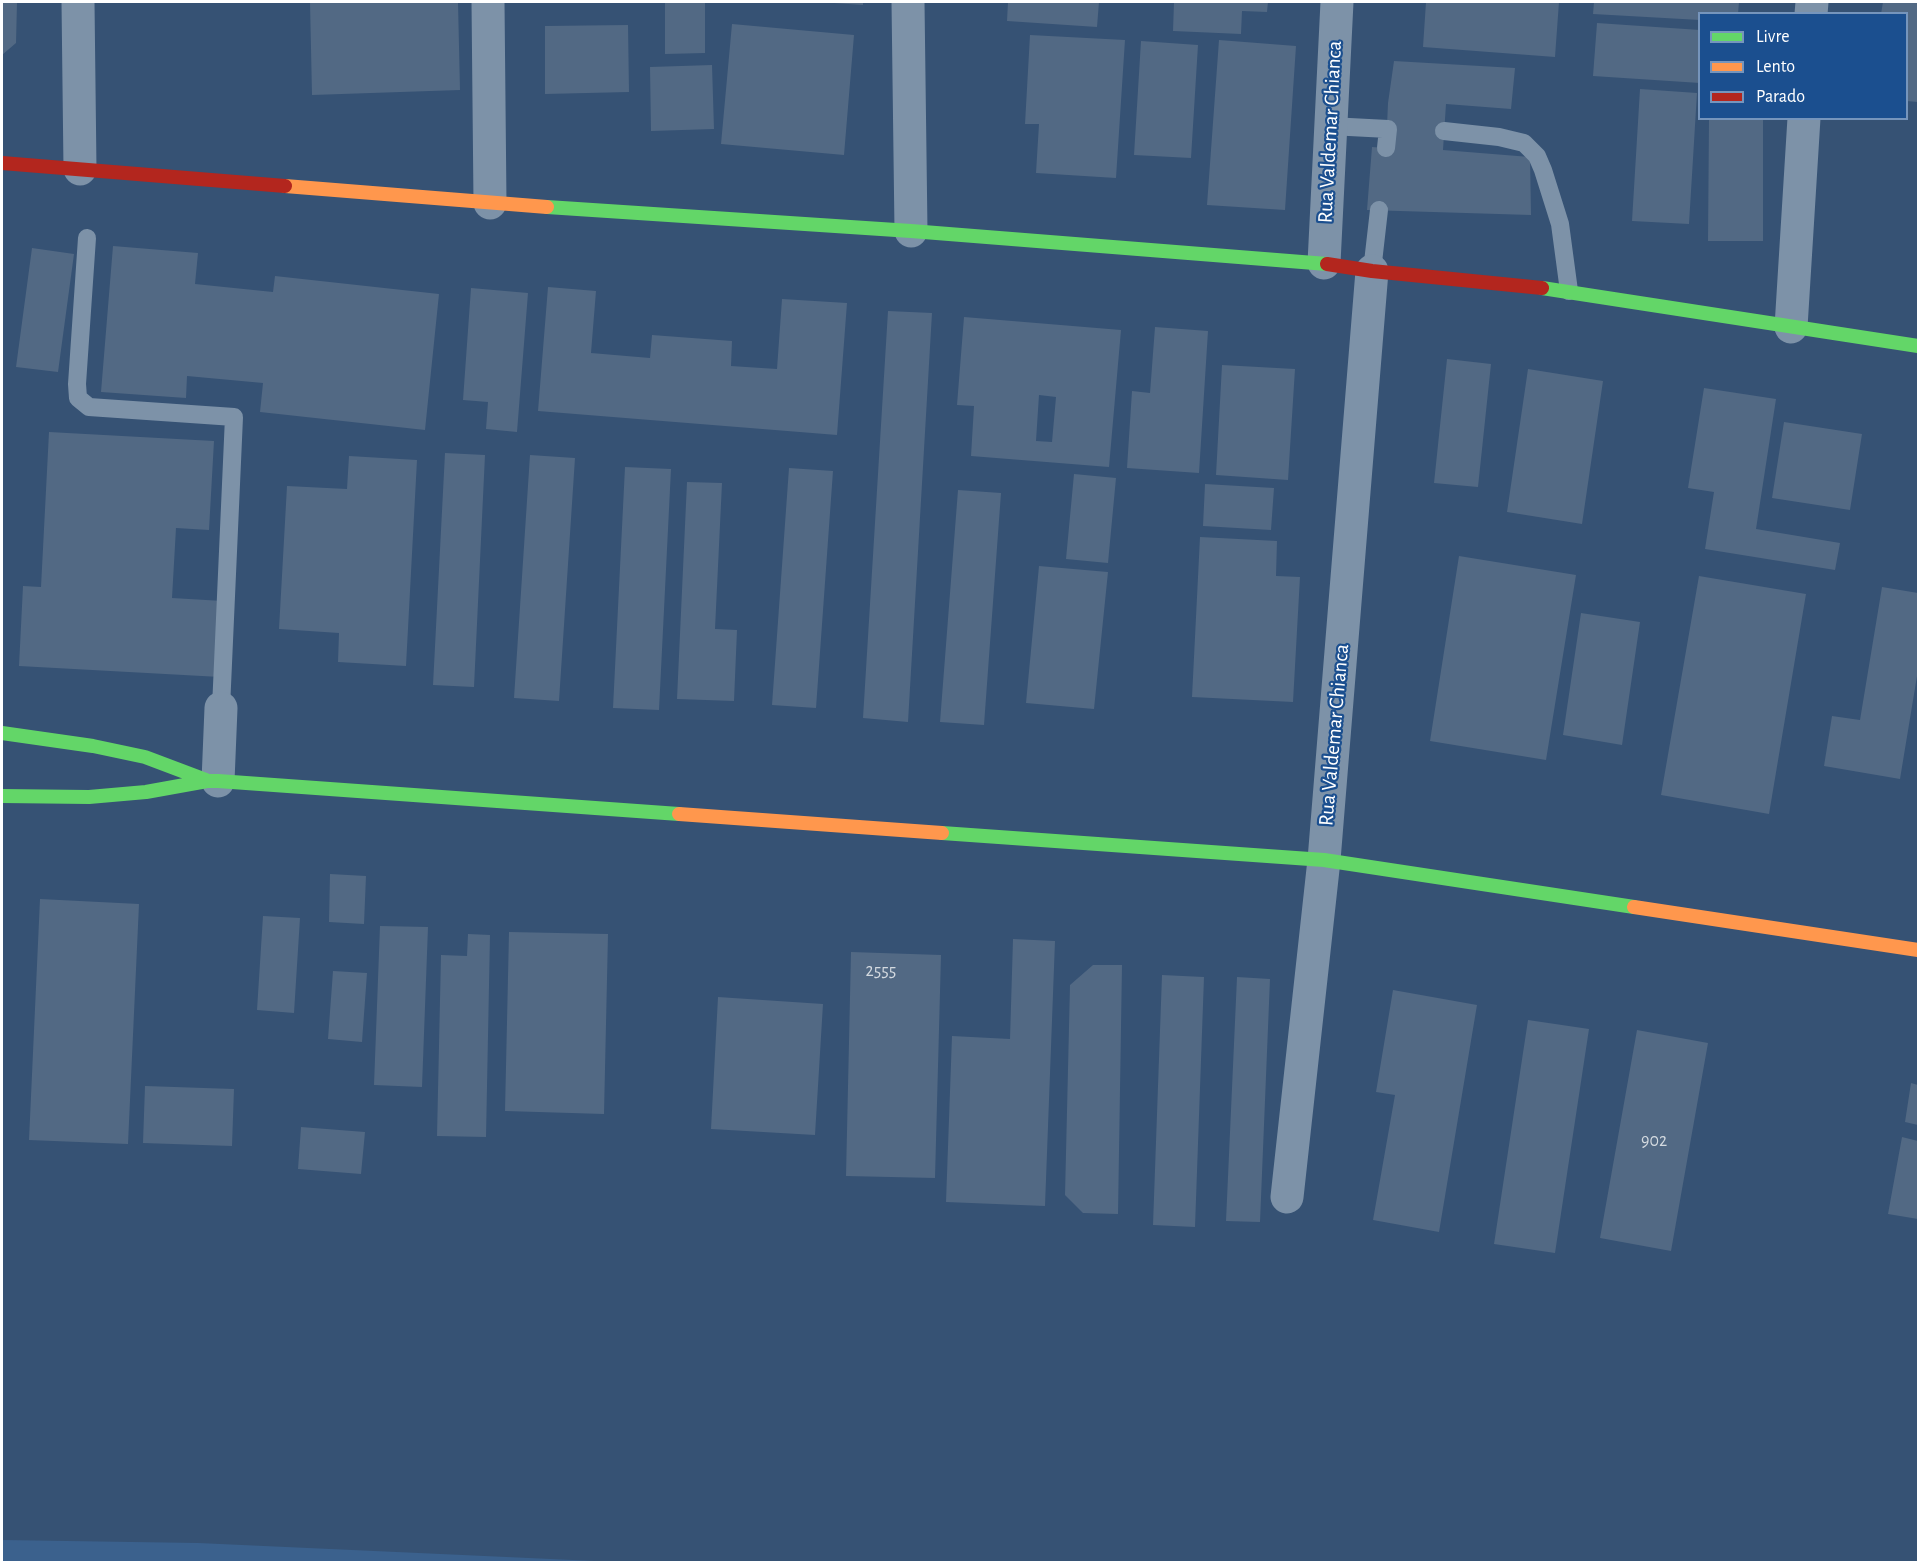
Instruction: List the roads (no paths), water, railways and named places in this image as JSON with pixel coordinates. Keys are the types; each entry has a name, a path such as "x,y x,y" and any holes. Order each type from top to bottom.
{"main road":[{"path":"2,163 490,203 911,231 1324,263 1372,271 1569,291 1918,346"},
{"path":"2,733 93,746 145,757 213,781"},
{"path":"2,796 112,795 213,781 1324,860 1918,950"}],"street":[{"path":"78,2 80,169"},
{"path":"489,2 490,203"},
{"path":"908,2 911,231"},
{"name":"Rua Valdemar Chianca","path":"1324,263 1337,2"},
{"path":"1791,327 1804,120"},
{"name":"Rua Valdemar Chianca","path":"1287,1197 1324,860 1372,271"},
{"path":"213,781 221,708"}],"lane":[{"path":"1330,126 1388,129 1386,148"},
{"path":"1444,131 1499,137 1524,143 1537,156 1560,224 1569,291"},
{"path":"1372,271 1379,210"},
{"path":"87,238 78,398 89,407 234,417 221,708"}],"water":[{"path":"2,1540 198,1543 617,1562 2,1562"}]}
